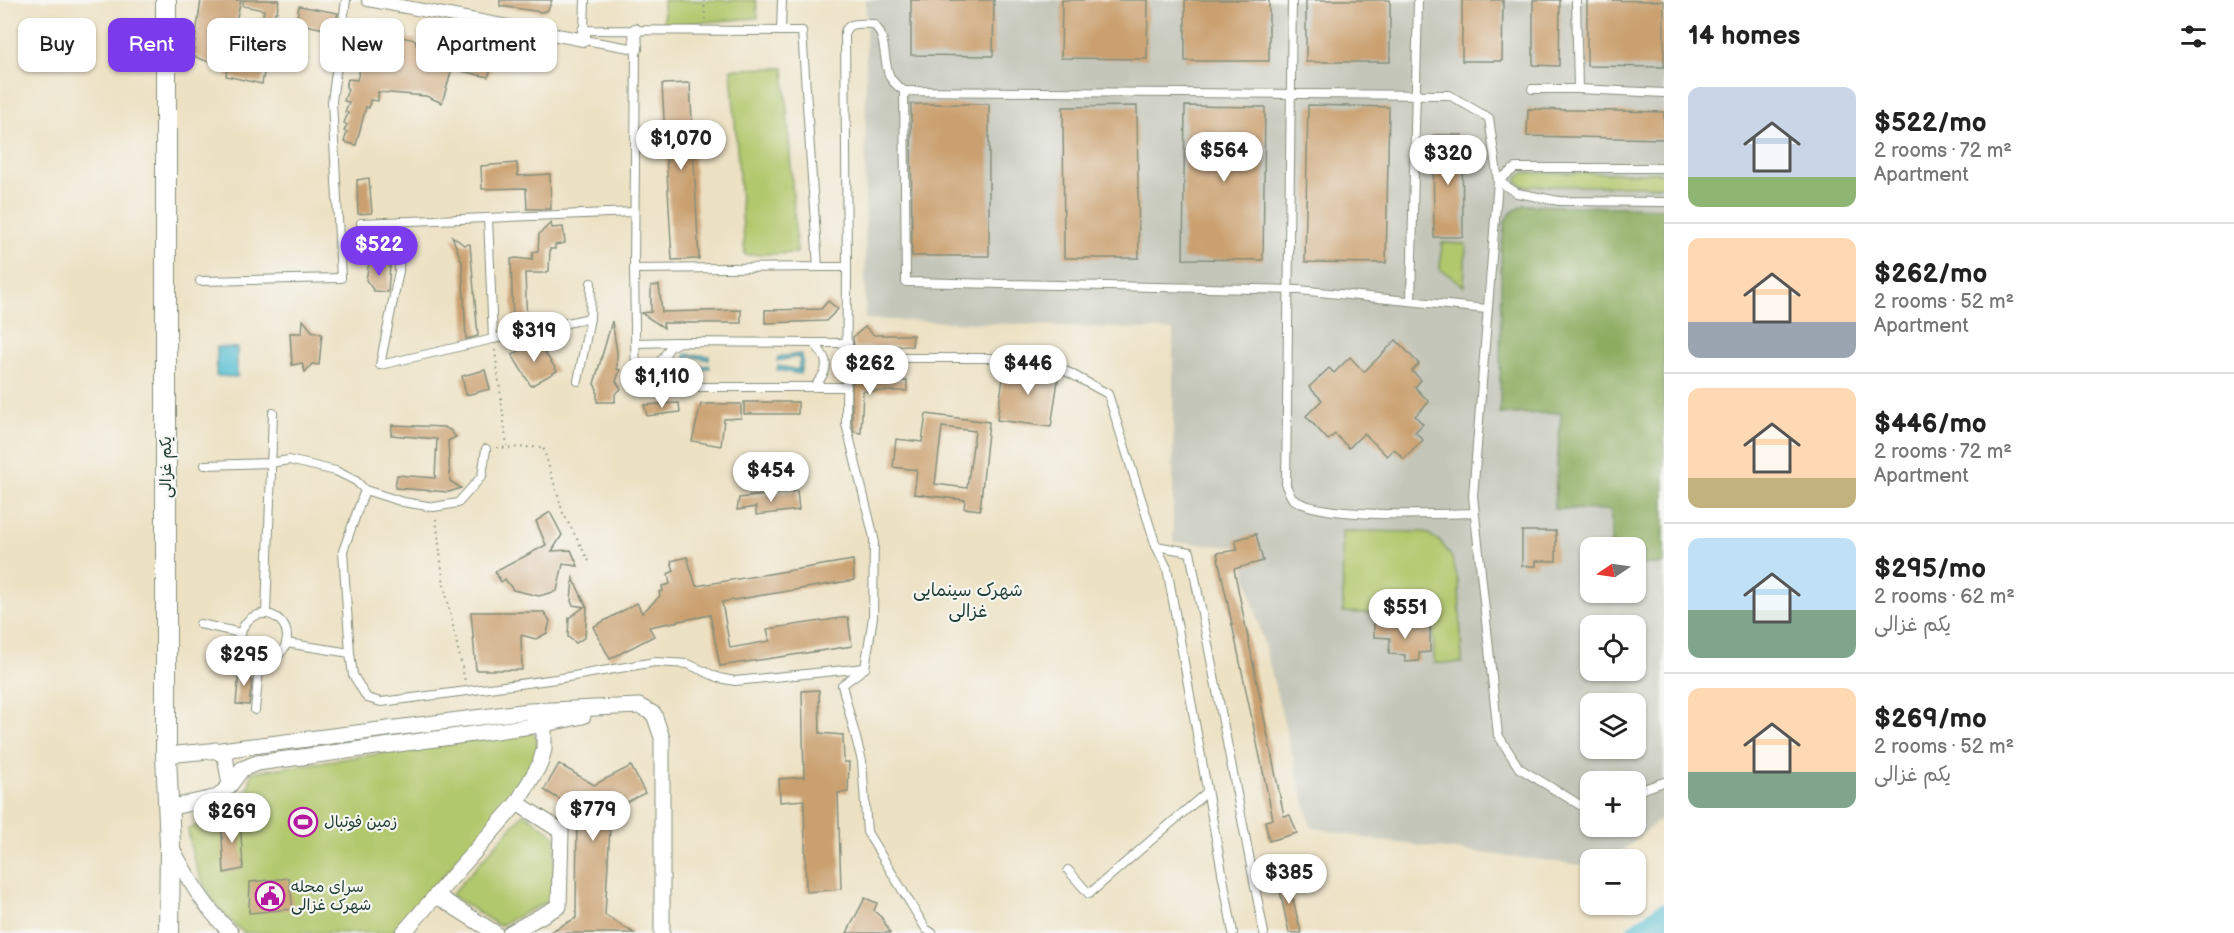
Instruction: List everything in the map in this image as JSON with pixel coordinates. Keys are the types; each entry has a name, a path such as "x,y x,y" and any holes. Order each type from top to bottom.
{"street":[{"name":"یکم غزالی","path":"166,0 166,755 170,846 169,933"},
{"path":"368,0 584,35"},
{"path":"635,30 636,49"},
{"path":"168,808 218,797 242,769 257,764 540,725 630,706"},
{"path":"166,755 529,711 639,706 654,714 662,738 662,933"},
{"path":"403,933 517,803 540,764 544,749 544,730 529,711"},
{"path":"309,739 313,756"},
{"path":"215,750 225,756 230,785"},
{"path":"510,933 559,906 561,831 517,803"},
{"path":"170,846 190,883 210,912 231,933"},
{"path":"437,896 495,933"}],"lane":[{"path":"200,281 341,278 332,101 346,0"},
{"path":"584,35 585,0"},
{"path":"781,31 782,0"},
{"path":"1292,0 1286,486 1292,498 1306,505 1335,511 1425,515 1474,513"},
{"path":"1411,301 1419,0"},
{"path":"1576,0 1578,89"},
{"path":"932,933 926,929 867,832 862,761 842,685 865,668 873,617 874,538 846,424 848,343 844,32 850,25 873,24 878,27 886,68 891,80 904,91 1449,95 1489,118 1498,181 1473,496 1498,735 1519,768 1580,805"},
{"path":"584,35 635,30 802,31 818,267"},
{"path":"584,35 636,49 634,213 636,388 847,387"},
{"path":"1532,89 1664,93"},
{"path":"904,91 906,282 1287,290 1487,309"},
{"path":"1498,181 1515,168 1664,168"},
{"path":"1498,181 1517,193 1559,201 1664,202"},
{"path":"361,223 634,213"},
{"path":"488,218 494,339"},
{"path":"400,221 399,271 380,365 590,318"},
{"path":"634,269 847,267"},
{"path":"578,381 590,318 591,283"},
{"path":"676,387 665,373 661,361 670,347 679,342"},
{"path":"635,343 848,343"},
{"path":"814,343 824,354 827,365 821,379 814,387"},
{"path":"848,358 1042,358 1108,394 1156,546 1167,568 1233,933"},
{"path":"266,614 273,413"},
{"path":"205,465 270,464 289,460 336,471 356,481 365,490 403,502 434,507 458,503 483,476 486,449"},
{"path":"365,490 343,551 353,675 367,698 381,702 556,679 655,662 688,664 719,678 735,681 865,668"},
{"path":"1156,546 1190,552 1264,933"},
{"path":"266,614 276,617 282,623 286,630 286,643 275,657 260,660 243,647 241,633 248,620 254,616 266,614"},
{"path":"200,624 241,633"},
{"path":"286,643 350,653"},
{"path":"255,710 260,660"},
{"path":"1646,788 1664,782"},
{"path":"1068,870 1089,894 1207,792"}],"path":[{"path":"704,0 705,30"},
{"path":"494,339 507,447 543,447 564,513 591,565"},
{"path":"434,507 444,585 467,691"}],"shaded area":[{"path":"866,0 1664,0 1664,816 1646,831 1646,771 1580,771 1580,837 1639,837 1625,849 1580,849 1580,865 1380,841 1311,827 1239,547 1173,542 1173,330 865,319"}],"green space":[{"path":"663,0 756,0 758,18 664,25"},
{"path":"784,68 797,253 745,255 731,69"},
{"path":"1524,173 1664,173 1664,186 1522,186 1517,180 1518,176"},
{"path":"1524,205 1664,208 1664,564 1646,564 1646,537 1611,537 1611,510 1554,509 1561,413 1500,414 1501,250 1505,221 1512,212"},
{"path":"1442,243 1466,244 1464,286 1440,269"},
{"path":"1342,531 1425,532 1441,542 1452,558 1459,584 1462,663 1434,663 1433,620 1410,624 1408,615 1343,612"},
{"path":"531,732 537,737 538,756 523,783 501,812 392,933 244,933 222,912 198,873 188,828 232,816 238,800 246,792 252,772"},
{"path":"524,813 556,836 553,899 499,926 451,895"}],"water":[{"path":"217,347 237,348 237,377 216,376"},
{"path":"686,354 709,356 709,360 690,356 687,359 689,369 709,365 710,368 687,373 684,359"},
{"path":"801,354 803,360 800,374 777,370 778,366 798,370 800,359 797,357 777,361 778,357"}],"building":[{"path":"201,0 241,0 237,18 207,18 207,61 195,57"},
{"path":"243,0 279,0 277,12 274,18 263,18 264,10 243,6"},
{"path":"500,0 552,0 548,10 542,12 500,6"},
{"path":"911,0 994,0 993,56 911,55"},
{"path":"1062,0 1148,0 1147,59 1061,58"},
{"path":"1185,0 1269,0 1269,61 1185,61"},
{"path":"1306,0 1390,0 1390,62 1306,62"},
{"path":"1462,0 1503,0 1502,61 1462,61"},
{"path":"1533,0 1560,0 1559,66 1533,65"},
{"path":"1587,0 1664,1 1664,67 1587,66"},
{"path":"299,6 338,13 337,18 320,18 320,28 308,26 308,18 297,18"},
{"path":"404,38 416,40 416,72 451,72 442,103 426,96 378,92 378,101 370,100 369,108 366,107 356,145 344,142 347,132 344,131 347,125 344,123 348,113 345,112 349,102 344,101 348,79 357,80 359,72 404,72"},
{"path":"227,72 264,72 262,84 226,76"},
{"path":"466,72 490,72 488,77"},
{"path":"690,83 699,259 672,260 662,84"},
{"path":"911,104 989,104 989,256 912,256"},
{"path":"1308,105 1389,107 1386,263 1305,262"},
{"path":"1137,106 1139,258 1064,258 1063,107"},
{"path":"1185,106 1265,107 1263,260 1183,259"},
{"path":"1528,109 1664,112 1664,139 1527,136"},
{"path":"1433,135 1462,135 1463,237 1434,237"},
{"path":"517,163 518,176 550,174 551,209 527,209 526,188 482,189 481,166"},
{"path":"369,178 372,213 358,214 357,180"},
{"path":"551,223 552,228 563,227 565,243 555,245 555,249 550,249 549,271 525,273 527,325 513,327 511,259 532,260 533,252 538,251 539,234"},
{"path":"452,236 464,245 470,244 478,336 466,339 462,262"},
{"path":"369,262 390,265 388,292 374,291 366,280"},
{"path":"659,285 662,312 741,310 741,323 663,323 664,328 641,313 651,312 651,286"},
{"path":"828,301 838,309 826,321 765,323 765,310 821,309"},
{"path":"303,320 312,331 322,334 319,365 312,364 305,372 302,363 292,365 290,333 302,333"},
{"path":"612,321 617,369 620,370 616,381 621,389 615,394 615,402 597,402 597,389 594,384"},
{"path":"865,327 874,335 913,335 912,346 854,347 853,337"},
{"path":"1396,340 1419,364 1412,371 1421,380 1415,387 1429,402 1415,416 1423,424 1415,432 1423,440 1404,459 1394,449 1387,456 1364,433 1349,448 1335,434 1328,440 1306,416 1322,400 1309,387 1329,368 1334,373 1350,357 1364,372"},
{"path":"538,342 557,371 531,386 512,355"},
{"path":"1005,364 1052,370 1059,374 1051,427 997,420"},
{"path":"485,370 490,389 466,395 462,376"},
{"path":"856,379 907,381 907,391 863,391 861,433 854,432 852,423 852,383"},
{"path":"744,402 798,402 798,414 744,414"},
{"path":"679,403 680,412 647,416 644,405"},
{"path":"701,404 741,404 741,418 724,419 721,446 692,441"},
{"path":"926,414 989,422 980,510 964,508 965,500 914,494 917,470 893,467 896,439 922,442","holes":["942,427 975,431 967,488 935,484"]},
{"path":"392,425 444,427 450,430 456,437 448,441 450,481 461,488 449,492 395,488 397,475 435,478 437,439 391,435"},
{"path":"797,491 799,510 756,515 756,507 737,510 739,498"},
{"path":"550,512 562,535 552,551 571,550 578,566 563,564 557,591 539,596 513,590 505,579 501,582 495,572 546,545 536,521"},
{"path":"1522,531 1556,531 1556,561 1536,561 1536,566 1522,566"},
{"path":"1256,534 1263,561 1234,569 1284,816 1290,815 1297,833 1269,841 1265,821 1273,819 1217,553 1238,550 1235,540"},
{"path":"687,557 696,586 853,560 854,580 722,602 730,648 770,641 767,629 848,617 852,646 720,666 710,615 649,627 654,636 610,659 593,627 637,603 642,613 660,596 659,592 663,591 662,586 670,584 668,574 674,571 671,561"},
{"path":"573,578 587,608 585,637 576,643 568,637 569,618 584,607 573,605 571,601"},
{"path":"471,612 544,612 550,621 547,633 536,639 521,635 522,670 476,670"},
{"path":"1374,622 1398,623 1398,628 1430,626 1430,652 1419,653 1419,661 1405,662 1405,655 1389,654 1390,638 1374,637"},
{"path":"240,661 252,681 249,705 236,704"},
{"path":"819,690 820,733 843,735 844,762 849,762 848,792 838,793 841,889 806,892 804,800 780,802 779,779 804,777 802,691"},
{"path":"559,764 594,785 631,766 645,793 611,810 605,915 634,933 548,933 576,918 577,810 544,790"},
{"path":"240,816 243,869 224,873 221,817"},
{"path":"1287,874 1301,933 1289,933 1277,877"},
{"name":"سرای محله شهرک غزالی","path":"289,878 293,909 249,913 250,882"},
{"path":"865,898 877,903 874,911 882,918 890,933 847,933"}],"waterway":[{"path":"1640,933 1664,916"}],"place":[{"name":"زمین فوتبال","path":"303,822"},
{"name":"سرای محله شهرک غزالی","path":"270,896"}],"district":[{"name":"شهرک سینمایی غزالی","path":"968,600"}]}
